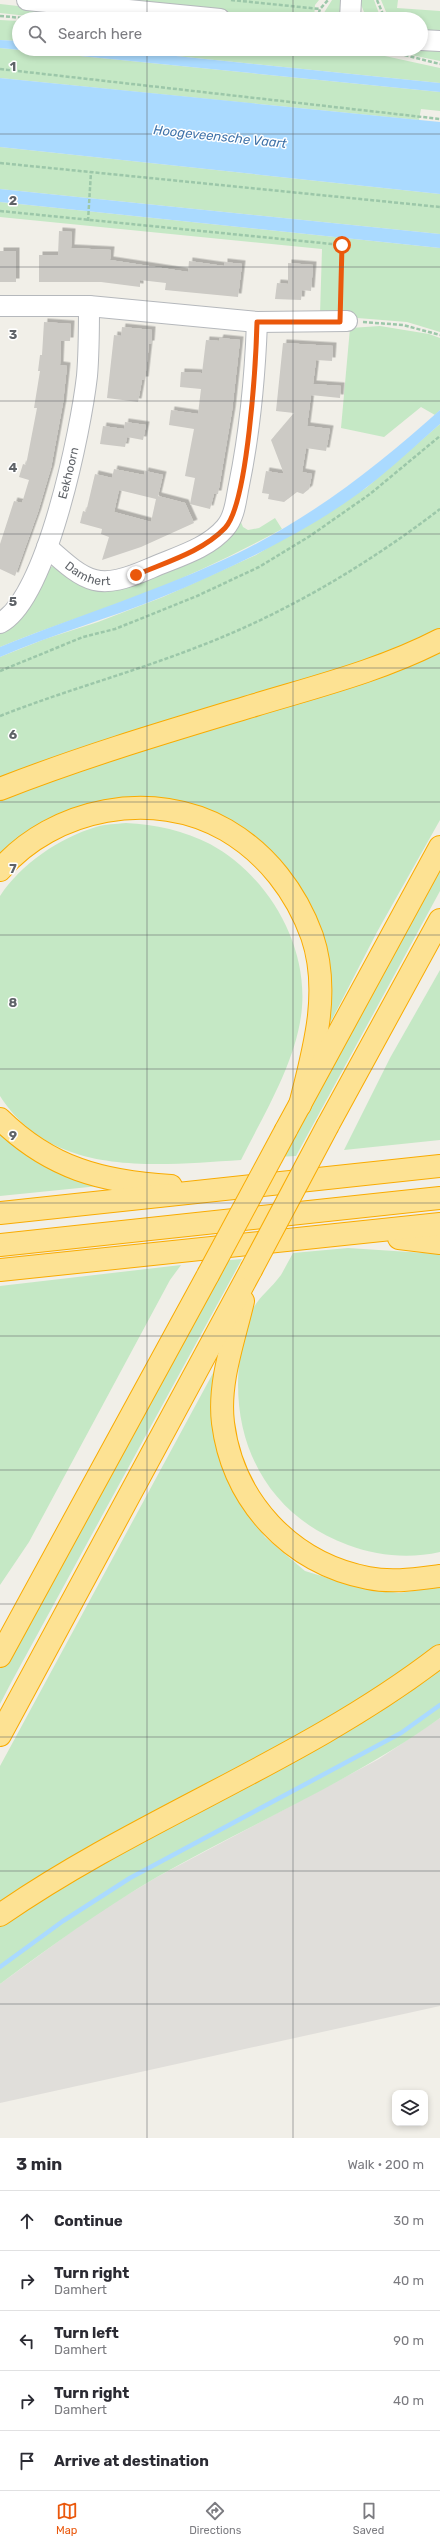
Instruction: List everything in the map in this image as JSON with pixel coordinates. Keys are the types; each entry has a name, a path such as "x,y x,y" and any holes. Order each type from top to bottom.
{"highway":[{"path":"0,789 113,748 350,677 415,653 440,640"},
{"path":"0,870 29,844 58,825 113,810 139,808 166,811 197,818 226,830 254,850 281,878 299,906 312,937 319,970 320,1002 317,1039 300,1105"},
{"path":"0,1656 440,847"},
{"path":"0,1735 440,920"},
{"path":"0,1119 17,1136 51,1159 80,1171 149,1184 232,1189"},
{"path":"0,1213 440,1166"},
{"path":"0,1245 440,1198"},
{"path":"0,1270 440,1224"},
{"path":"352,1234 440,1242"},
{"path":"251,1270 223,1386 223,1422 229,1452 240,1482 255,1507 279,1536 320,1563 342,1572 369,1579 406,1581 440,1576"},
{"path":"0,1624 52,1560"},
{"path":"0,1915 79,1864 371,1705 440,1656"}],"street":[{"path":"27,0 58,1 157,12"},
{"path":"350,12 351,0"},
{"path":"428,41 440,42"},
{"path":"0,306 89,306 257,322 344,321"},
{"name":"Eekhoorn","path":"0,623 14,613 27,597 47,548 65,486 81,414 87,375 89,306"},
{"name":"Damhert","path":"47,548 81,577 94,581 108,582 136,575 196,549 226,527 235,504 250,423 257,322"}],"path":[{"path":"232,0 320,10 328,0"},
{"path":"377,0 382,12"},
{"path":"0,16 12,17"},
{"path":"407,56 440,64"},
{"path":"0,69 440,119"},
{"path":"0,163 440,207"},
{"path":"88,221 91,172"},
{"path":"0,211 88,221 342,245 344,321 403,325 440,335"},
{"path":"0,671 83,636 115,629 259,566 310,536 370,494 440,436"},
{"path":"0,716 201,646 296,602 366,562 440,509"}],"shaded area":[{"path":"440,1718 440,2006 0,2103 0,1984 97,1913 157,1877 379,1759"}],"green space":[{"path":"105,0 319,0 315,5 314,12 222,12"},
{"path":"332,0 344,0 342,12 324,12"},
{"path":"359,0 374,0 378,12 364,12"},
{"path":"381,0 398,0 397,8 440,11 440,35 428,34 428,12 386,12"},
{"path":"0,4 54,10 54,12 12,12 12,14 0,13"},
{"path":"0,20 12,21 12,41 0,40"},
{"path":"0,48 12,49 12,56 80,56 440,92 440,111 421,109 419,120 0,78"},
{"path":"428,48 440,48 440,61 416,56 428,56"},
{"path":"176,56 385,56 440,68 440,83"},
{"path":"0,147 440,194 440,234 0,189"},
{"path":"0,202 440,248 440,332 407,322 320,315 322,249 0,217"},
{"path":"380,326 429,334 440,338 440,410 435,415 421,407 384,437 341,428 350,328"},
{"path":"440,424 440,628 374,659 76,749 0,779 0,657 45,639 98,622 163,597 256,555 366,488"},
{"path":"275,518 282,529 215,563 145,594 0,647 0,630 46,569 56,565 91,586 240,520 243,527 248,530 259,528"},
{"path":"440,652 440,820 377,932 326,1031 328,997 264,850 143,801 0,862 0,798 65,774 165,741 376,678 419,662"},
{"path":"126,823 159,827 190,835 210,844 231,857 249,873 265,892 279,913 290,935 298,958 302,983 302,1007 294,1046 279,1086 241,1160 175,1164 142,1164 109,1161 77,1154 48,1142 22,1123 0,1096 0,896 19,873 55,845 96,827"},
{"path":"440,860 440,891 296,1156 276,1157"},
{"path":"440,970 440,1140 344,1150 390,1058"},
{"path":"0,1132 99,1186 0,1196"},
{"path":"348,1248 440,1254 440,1552 405,1556 382,1554 348,1545 316,1530 289,1510 268,1485 253,1458 243,1427 238,1395 239,1361 246,1327 252,1310 260,1298 281,1275 293,1253"},
{"path":"242,1259 0,1704 0,1661 219,1261"},
{"path":"181,1265 170,1280 29,1542 0,1585 0,1286"},
{"path":"219,1362 239,1499 265,1537 305,1571 351,1585 399,1593 440,1587 440,1650 365,1699 0,1903 0,1766"},
{"path":"440,1668 440,1718 406,1741 337,1782 137,1889 77,1928 0,1984 0,1926 48,1893"}],"water":[{"path":"0,40 12,41 12,49 0,48"},
{"path":"80,56 176,56 440,83 440,92"},
{"name":"Hoogeveensche Vaart","path":"0,78 440,122 440,194 0,147"},
{"path":"0,189 440,234 440,248 0,202"},
{"path":"440,410 440,424 386,472 344,503 294,534 241,562 162,597 0,657 0,647 150,591 238,553 265,539 344,489 369,470"}],"building":[{"path":"59,231 72,232 71,248 111,250 110,260 188,272 189,261 224,266 224,262 242,264 238,297 165,290 166,283 140,280 140,287 101,282 39,282 39,255 58,255"},
{"path":"0,251 16,251 16,282 0,282"},
{"path":"288,263 313,265 311,291 302,290 301,300 275,299 277,283 288,284"},
{"path":"44,322 71,324 70,341 61,341 60,365 67,366 63,403 51,468 38,512 15,576 0,569 0,544 14,501 22,503 29,480 19,477 23,464 26,465 37,408 34,408 40,371 38,371 40,355 42,355"},
{"path":"122,327 152,330 145,380 142,380 138,402 107,398 114,335 121,336"},
{"path":"220,338 240,340 232,411 218,494 214,494 210,509 190,504 195,478 185,476 194,429 169,425 171,410 198,414 201,389 180,387 181,372 202,373 206,340 219,341"},
{"path":"283,343 333,346 332,361 316,360 313,384 341,386 340,398 311,395 307,426 330,429 326,451 306,448 302,472 312,474 309,489 303,494 297,492 284,502 268,499 269,494 262,493 266,471 284,474 271,440 294,413 276,411"},
{"path":"125,422 146,425 143,440 127,437 125,447 100,444 103,426 124,429"},
{"path":"114,469 144,475 145,471 163,475 158,496 185,503 194,523 141,547 102,560 109,537 101,534 102,529 80,523 83,511 86,512 95,474 112,478","holes":["119,490 156,499 151,522 114,512"]}],"waterway":[{"path":"0,1967 63,1921 130,1878 401,1733 440,1705"}],"route":[{"path":"136,575 196,549 210,541 226,527 232,516 235,504 251,416 256,370 257,322 340,322 342,245"}]}
